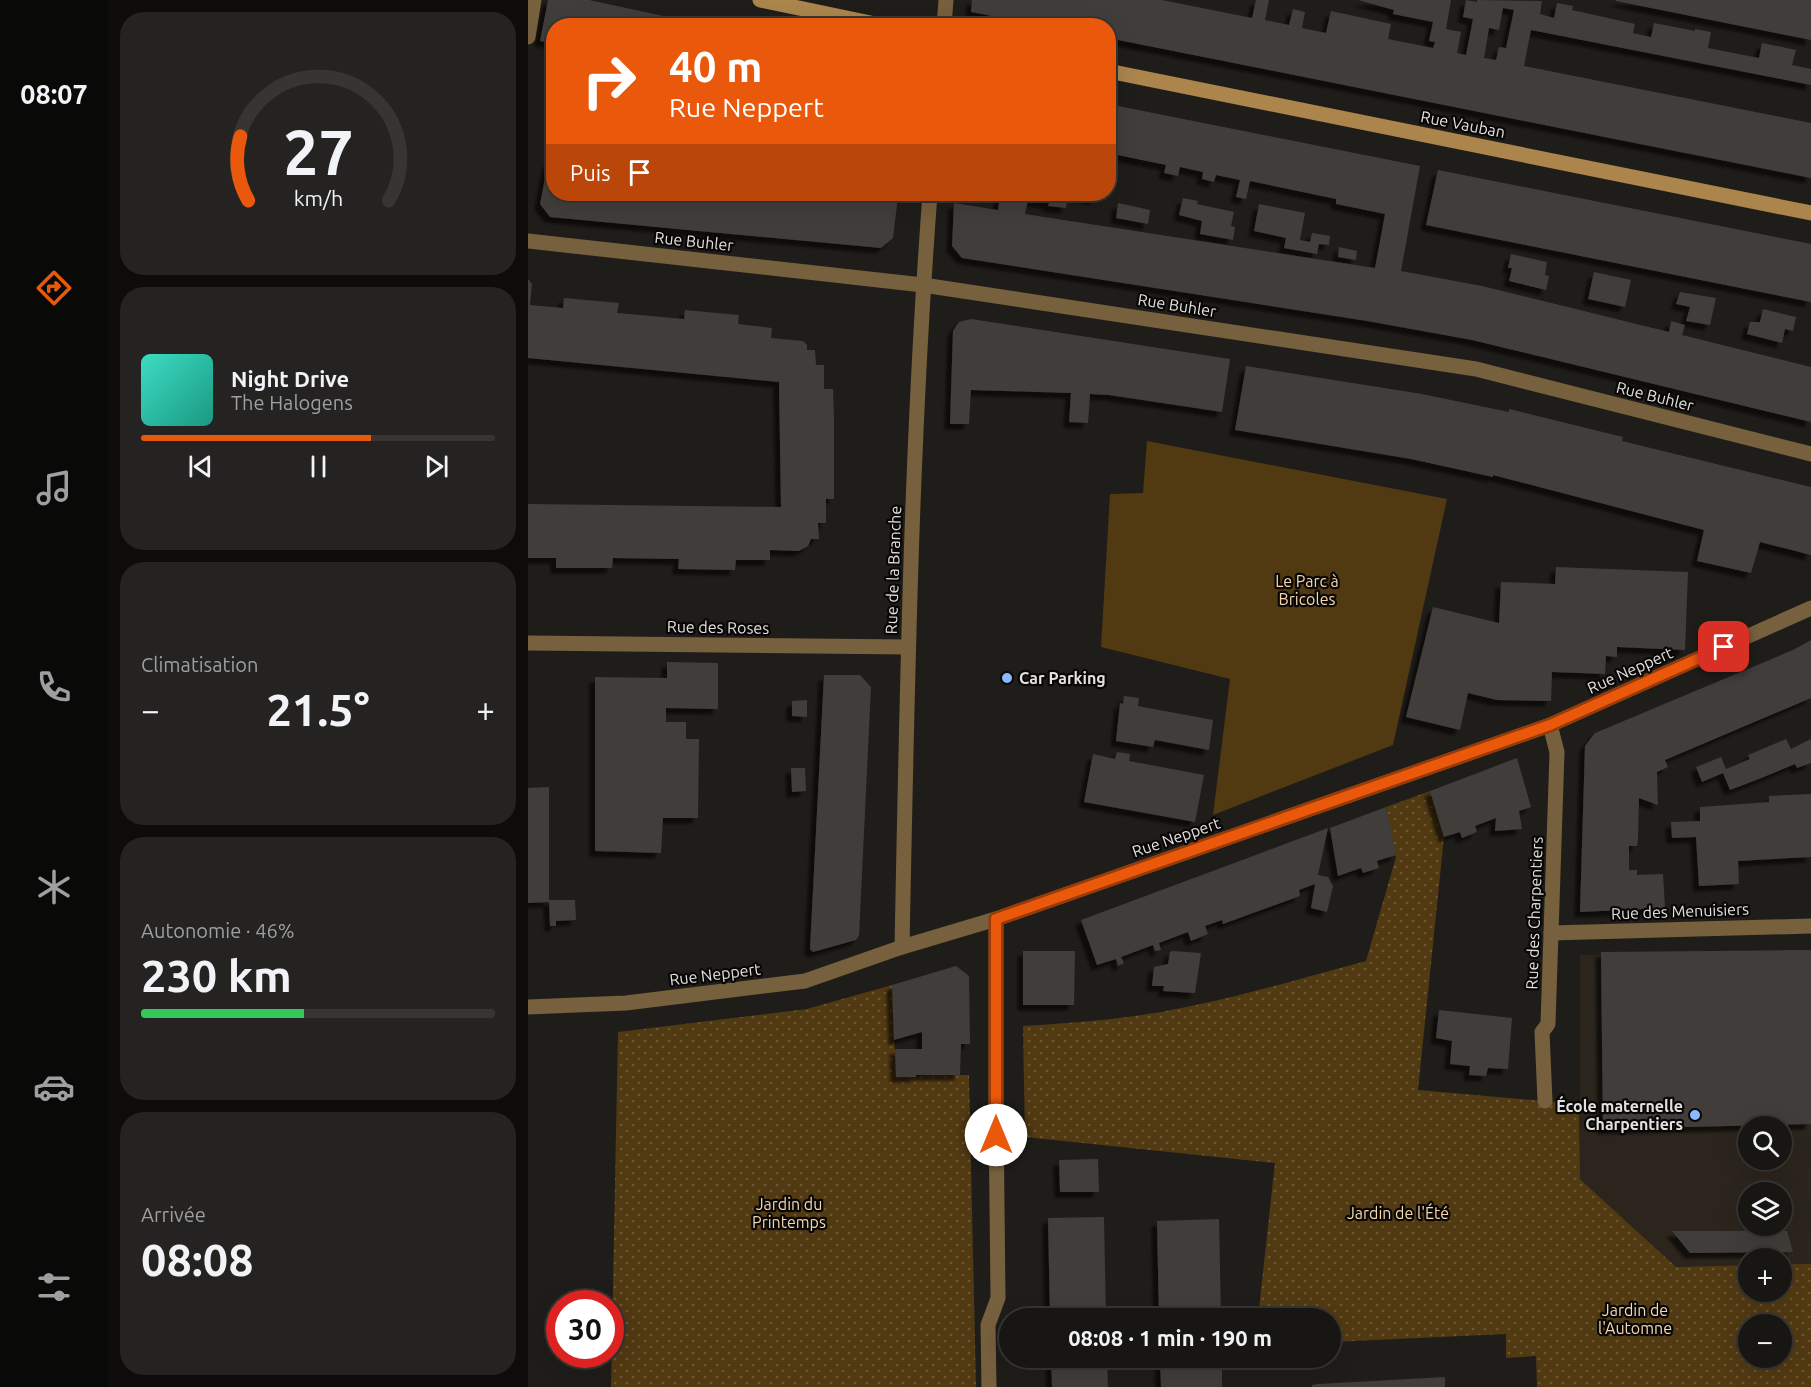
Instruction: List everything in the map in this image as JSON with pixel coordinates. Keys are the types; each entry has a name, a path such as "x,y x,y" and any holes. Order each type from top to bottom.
{"main road":[{"path":"760,0 847,18"},
{"name":"Rue Vauban","path":"1116,73 1811,213"}],"street":[{"path":"528,37 534,0"},
{"path":"945,18 946,0"},
{"name":"Rue de la Branche","path":"902,948 908,647 923,285 929,201"},
{"name":"Rue Buhler","path":"528,241 923,285 1476,369 1811,454"},
{"name":"Rue Neppert","path":"528,1007 626,1003 805,981 996,919 1550,725 1811,608"},
{"name":"Rue des Roses","path":"528,643 908,647"},
{"name":"Rue des Charpentiers","path":"1545,1101 1542,1032 1548,1024 1557,752 1550,725"},
{"path":"989,1387 988,1325 998,1298 996,919"},
{"name":"Rue des Menuisiers","path":"1551,933 1811,926"}],"shaded area":[{"name":"École maternelle Charpentiers","path":"1811,950 1811,1264 1792,1264 1792,1248 1738,1248 1738,1265 1676,1267 1580,1179 1580,955"}],"green space":[{"name":"Le Parc à Bricoles","path":"1147,441 1447,499 1393,745 1213,815 1230,679 1101,647 1110,494 1143,493"},
{"name":"Jardin de l'Été","path":"1430,791 1444,837 1418,1090 1579,1104 1580,1179 1676,1267 1738,1265 1738,1302 1792,1302 1792,1264 1811,1264 1811,1387 1537,1387 1536,1356 1506,1358 1506,1334 1341,1342 1341,1308 1259,1308 1275,1163 1025,1137 1023,1026 1161,1012 1238,995 1366,961 1396,857 1386,807"},
{"name":"Jardin du Printemps","path":"892,985 896,1077 969,1075 976,1387 611,1387 611,1368 624,1368 624,1290 613,1290 618,1032 807,1009"}],"building":[{"path":"548,0 589,0 673,18 546,18 546,42 540,41"},
{"path":"972,0 1162,0 1252,18 1256,0 1269,0 1265,20 1289,25 1293,9 1305,12 1302,28 1326,33 1331,11 1391,24 1388,39 1433,48 1435,42 1429,41 1433,22 1393,14 1394,10 1358,0 1451,0 1446,29 1461,32 1457,53 1466,55 1473,19 1463,17 1466,0 1477,2 1477,0 1542,1 1540,14 1554,18 1557,3 1573,6 1572,10 1635,24 1633,33 1651,37 1654,23 1711,32 1708,48 1759,58 1762,43 1796,50 1792,65 1811,69 1811,85 1531,30 1524,66 1811,123 1811,178 1116,40 1116,18 1003,18 971,12","holes":["1503,8 1514,10 1506,48 1499,47 1496,60 1484,58 1489,28 1499,30"]},
{"path":"1811,0 1811,40 1616,1"},
{"path":"1116,106 1420,166 1401,271 1482,286 1669,332 1671,321 1685,325 1682,335 1811,367 1811,422 1472,340 1367,321 962,258 952,246 954,203 998,210 999,201 1028,201 1025,214 1375,268 1385,214 1336,204 1336,199 1250,181 1246,199 1236,197 1240,180 1216,175 1214,182 1202,179 1203,172 1180,167 1178,176 1164,173 1166,165 1116,155"},
{"path":"1438,170 1811,244 1811,302 1426,225"},
{"path":"546,172 546,201 897,201 893,238 881,248 550,217 540,204"},
{"path":"1183,198 1198,201 1197,204 1234,212 1231,226 1235,227 1233,240 1200,234 1202,221 1179,215"},
{"path":"1035,201 1067,201 1066,208 1048,206 1049,203"},
{"path":"1118,203 1150,210 1148,224 1116,218"},
{"path":"1259,204 1305,213 1300,240 1310,242 1312,233 1330,236 1329,245 1319,244 1317,254 1284,248 1286,238 1254,231"},
{"path":"1339,247 1357,251 1356,260 1338,257"},
{"path":"1511,254 1547,262 1545,275 1549,276 1546,290 1509,281 1512,268 1508,268"},
{"path":"1594,272 1631,280 1625,307 1588,299"},
{"path":"528,279 532,284 530,305 563,308 564,298 619,303 617,313 684,319 685,310 739,315 738,324 772,328 771,338 803,341 807,345 807,350 815,350 816,365 824,365 824,389 833,389 834,417 834,499 826,499 826,523 818,523 819,539 811,539 808,546 799,551 770,550 770,560 736,560 735,570 678,569 679,559 613,558 612,568 556,568 556,558 528,558 528,504 781,507 779,382 528,358"},
{"path":"1680,292 1716,298 1710,325 1686,321 1690,307 1676,304"},
{"path":"1763,309 1796,317 1793,331 1785,329 1782,343 1747,334 1750,322 1760,322"},
{"path":"971,319 1230,359 1222,412 1090,394 1088,423 1069,422 1071,393 971,390 969,424 950,424 953,331 959,322"},
{"path":"1246,366 1422,394 1509,412 1509,409 1623,437 1622,441 1811,487 1811,555 1760,542 1751,573 1697,561 1704,530 1493,475 1493,477 1411,459 1235,430"},
{"path":"1556,567 1688,572 1685,650 1617,647 1617,657 1606,656 1605,674 1552,672 1551,701 1497,700 1468,693 1460,730 1406,717 1433,607 1499,623 1501,582 1555,584"},
{"path":"1811,640 1811,698 1665,760 1668,767 1657,772 1658,805 1639,798 1638,839 1637,846 1629,846 1629,870 1637,870 1637,875 1663,874 1665,908 1580,912 1585,746 1595,733 1793,650"},
{"path":"667,662 718,663 718,709 666,708 666,722 686,722 686,739 699,739 698,818 663,818 661,853 595,851 595,677 667,678"},
{"path":"824,675 860,675 871,687 859,936 856,940 813,952 810,949"},
{"path":"1124,696 1139,698 1138,706 1213,720 1209,750 1155,740 1153,747 1116,741 1120,703 1123,704"},
{"path":"807,700 807,717 792,716 792,701"},
{"path":"1786,739 1791,749 1811,739 1811,763 1797,768 1795,764 1730,790 1723,773 1702,782 1696,767 1721,757 1726,769 1750,759 1748,755"},
{"path":"1117,752 1130,754 1129,761 1204,775 1195,822 1084,802 1093,754 1115,759"},
{"path":"1517,758 1531,807 1519,811 1522,829 1495,831 1496,818 1475,826 1477,832 1462,838 1460,832 1444,837 1430,791"},
{"path":"791,768 805,768 806,791 792,792"},
{"path":"549,787 549,900 575,900 576,920 556,921 556,926 550,926 549,902 528,903 528,788"},
{"path":"1811,794 1811,857 1738,861 1739,884 1699,886 1696,837 1672,838 1671,822 1700,821 1700,807 1769,802 1769,796"},
{"path":"1386,807 1396,855 1377,861 1379,868 1363,873 1361,868 1338,876 1330,828"},
{"path":"1328,828 1318,875 1328,877 1333,886 1327,912 1311,908 1315,884 1299,890 1300,896 1223,924 1222,920 1205,926 1208,934 1191,941 1188,932 1159,943 1161,950 1155,951 1153,945 1121,957 1124,963 1118,966 1116,959 1097,965 1081,920"},
{"path":"1811,950 1811,1124 1792,1124 1792,1116 1738,1116 1738,1126 1603,1129 1601,952"},
{"path":"1023,951 1075,951 1074,1005 1023,1005"},
{"path":"1172,951 1201,953 1195,993 1163,991 1164,986 1152,986 1154,967 1168,964"},
{"path":"956,966 969,976 970,1044 961,1044 960,1075 896,1077 895,1049 922,1049 922,1032 894,1040 892,985"},
{"path":"1439,1010 1512,1018 1508,1069 1488,1068 1486,1076 1469,1075 1470,1066 1450,1064 1452,1041 1436,1038"},
{"path":"1098,1159 1099,1192 1060,1192 1059,1160"},
{"path":"1104,1217 1106,1308 1050,1308 1048,1218"},
{"path":"1219,1219 1221,1308 1159,1308 1157,1221"},
{"path":"1672,1231 1738,1231 1738,1236 1788,1236 1792,1248 1738,1248 1738,1253 1690,1253"},
{"path":"1051,1368 1107,1368 1108,1387 1052,1387"},
{"path":"1160,1368 1222,1368 1222,1387 1161,1387"},
{"path":"1445,1377 1445,1387 1312,1387 1318,1384"}],"place":[{"name":"Car Parking","path":"1007,678"},
{"name":"École maternelle Charpentiers","path":"1695,1115"}],"route":[{"path":"996,1135 996,919 1550,725 1724,647"}],"park label":[{"name":"Jardin de l'Automne","path":"1635,1319"}]}
